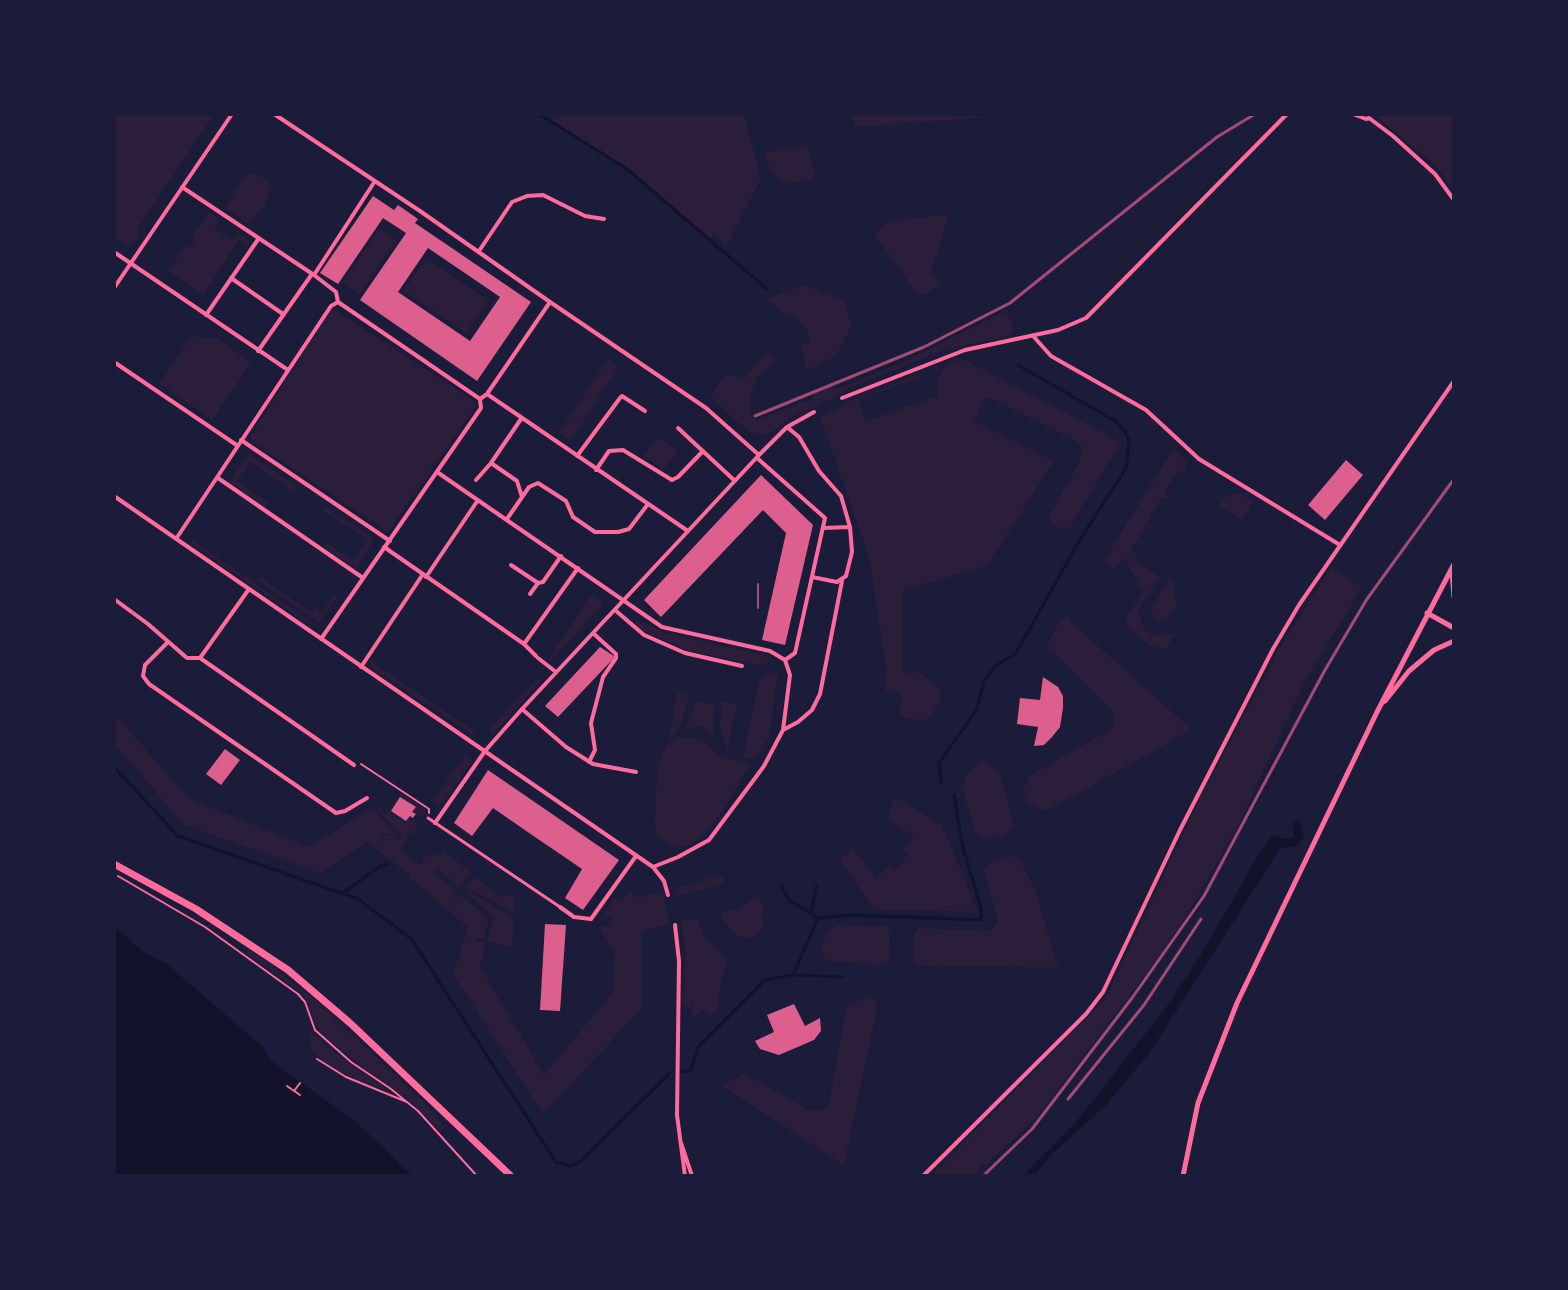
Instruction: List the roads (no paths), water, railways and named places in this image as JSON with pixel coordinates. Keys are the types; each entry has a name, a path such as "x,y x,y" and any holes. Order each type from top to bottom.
{"main road":[{"path":"114,864 196,909 288,970 333,1007 511,1176"}],"street":[{"path":"114,288 232,114"},
{"path":"274,114 706,408 825,518 795,653 785,660"},
{"path":"842,398 965,350 1034,337 1086,318 1287,114"},
{"path":"1353,114 1366,119 1368,116 1418,158 1435,174 1454,200"},
{"path":"258,351 375,181"},
{"path":"182,187 313,275 336,292 338,302 480,399 481,408 321,639"},
{"path":"478,252 512,202 527,196 543,195 585,216 604,219"},
{"path":"206,315 259,238"},
{"path":"114,252 288,370"},
{"path":"231,278 283,314"},
{"path":"176,539 331,306 338,302"},
{"path":"480,399 487,394 550,302"},
{"path":"1034,337 1051,356 1146,410 1199,459 1340,545"},
{"path":"114,362 238,446"},
{"path":"923,1176 1086,1014 1103,992 1180,830 1273,649 1340,545 1454,381"},
{"path":"487,394 688,531"},
{"path":"577,456 622,396 645,411"},
{"path":"435,823 485,751 556,672 758,456 787,427 814,412"},
{"path":"476,480 521,419"},
{"path":"783,730 812,710 820,694 842,581 852,552 850,527 841,496 819,471 799,437 787,427"},
{"path":"678,428 736,482"},
{"path":"241,440 390,541"},
{"path":"596,470 609,451 623,450 672,480 703,451"},
{"path":"491,463 517,481 522,497"},
{"path":"437,472 662,627 770,651 785,660 790,675 783,730 764,766 709,840 653,867"},
{"path":"218,478 363,578"},
{"path":"507,519 529,487 538,483 566,501 573,517 595,532 629,529 648,504"},
{"path":"114,496 653,867 664,881 668,895"},
{"path":"361,667 478,500"},
{"path":"824,528 850,527"},
{"path":"384,547 524,644 556,672"},
{"path":"530,594 538,583 543,582 561,556"},
{"path":"511,565 538,583"},
{"path":"1453,565 1454,597"},
{"path":"1183,1176 1198,1103 1223,1036 1377,712 1453,565"},
{"path":"524,644 578,568"},
{"path":"812,577 831,582 842,581"},
{"path":"200,658 249,589"},
{"path":"114,599 187,658 200,658 354,765"},
{"path":"615,610 644,635 685,653 742,666"},
{"path":"1427,613 1454,628"},
{"path":"589,762 595,750 591,723 603,677 616,658 616,654 593,634"},
{"path":"1377,712 1409,671 1434,650 1454,641"},
{"path":"168,642 145,665 143,676 149,684 336,813 367,798"},
{"path":"522,709 566,747 589,762 636,772"},
{"path":"428,818 574,917 591,919 636,856"},
{"path":"675,925 679,961 677,1099 685,1176"},
{"path":"679,1137 692,1176"}],"waterway":[{"path":"539,114 627,169 767,289"},
{"path":"941,783 939,763 977,709 984,680 997,665 1016,653 1078,543 1126,468 1129,441 1125,431 1115,421 1018,365"},
{"path":"114,767 178,836 358,899 412,940 556,1162 570,1166 580,1162 670,1073"},
{"path":"680,1072 691,1070 698,1047 765,980 793,975 818,918 850,915 981,920 981,908 963,848 954,795"},
{"path":"1282,843 1295,842 1299,836 1297,825"},
{"path":"343,893 380,866 389,864"},
{"path":"811,912 817,885"},
{"path":"781,886 790,901 817,917"},
{"path":"795,975 843,977"}],"tram line":[{"path":"758,584 758,608"}],"railway":[{"path":"755,416 924,347 1010,303 1217,137 1255,114"},
{"path":"983,1176 1032,1129 1132,998 1204,896 1325,670 1367,599 1454,479"},
{"path":"1068,1099 1144,1005 1201,919"}]}
